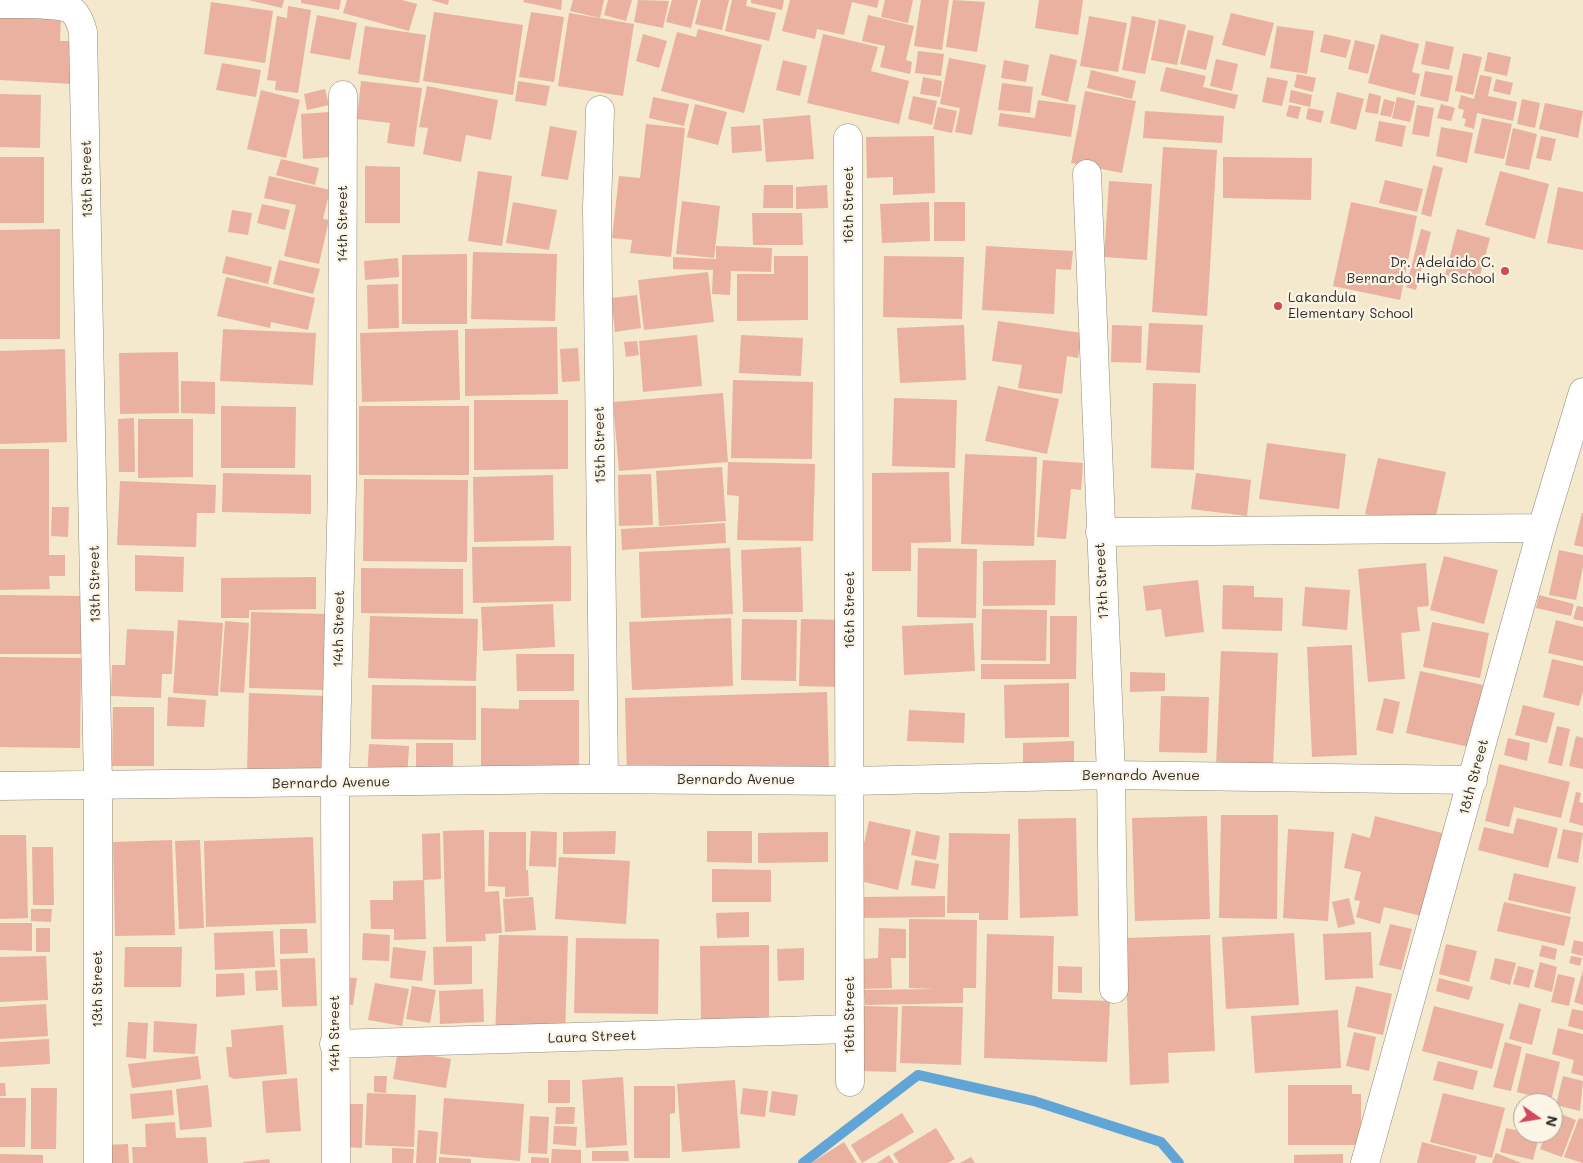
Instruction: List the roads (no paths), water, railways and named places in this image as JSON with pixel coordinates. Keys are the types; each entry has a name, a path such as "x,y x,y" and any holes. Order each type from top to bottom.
{"street":[{"name":"13th Street","path":"0,4 57,6 70,10 78,18 83,32 98,784 98,1163"},
{"name":"14th Street","path":"336,1163 334,1044 335,783 342,486 343,95"},
{"name":"15th Street","path":"600,110 597,208 604,779"},
{"name":"16th Street","path":"848,138 850,1082"},
{"name":"17th Street","path":"1087,174 1111,775 1114,989"},
{"name":"18th Street","path":"1365,1163 1542,528 1583,392"},
{"path":"1100,532 1542,528"},
{"name":"Bernardo Avenue","path":"0,786 604,779 850,781 1111,775 1473,780"},
{"name":"Laura Street","path":"334,1044 850,1029"}],"waterway":[{"path":"803,1163 918,1075 1034,1101 1161,1142 1179,1163"}],"place":[{"name":"Dr. Adelaido C. Bernardo High School","path":"1505,271"},
{"name":"Lakandula Elementary School","path":"1278,306"}]}
